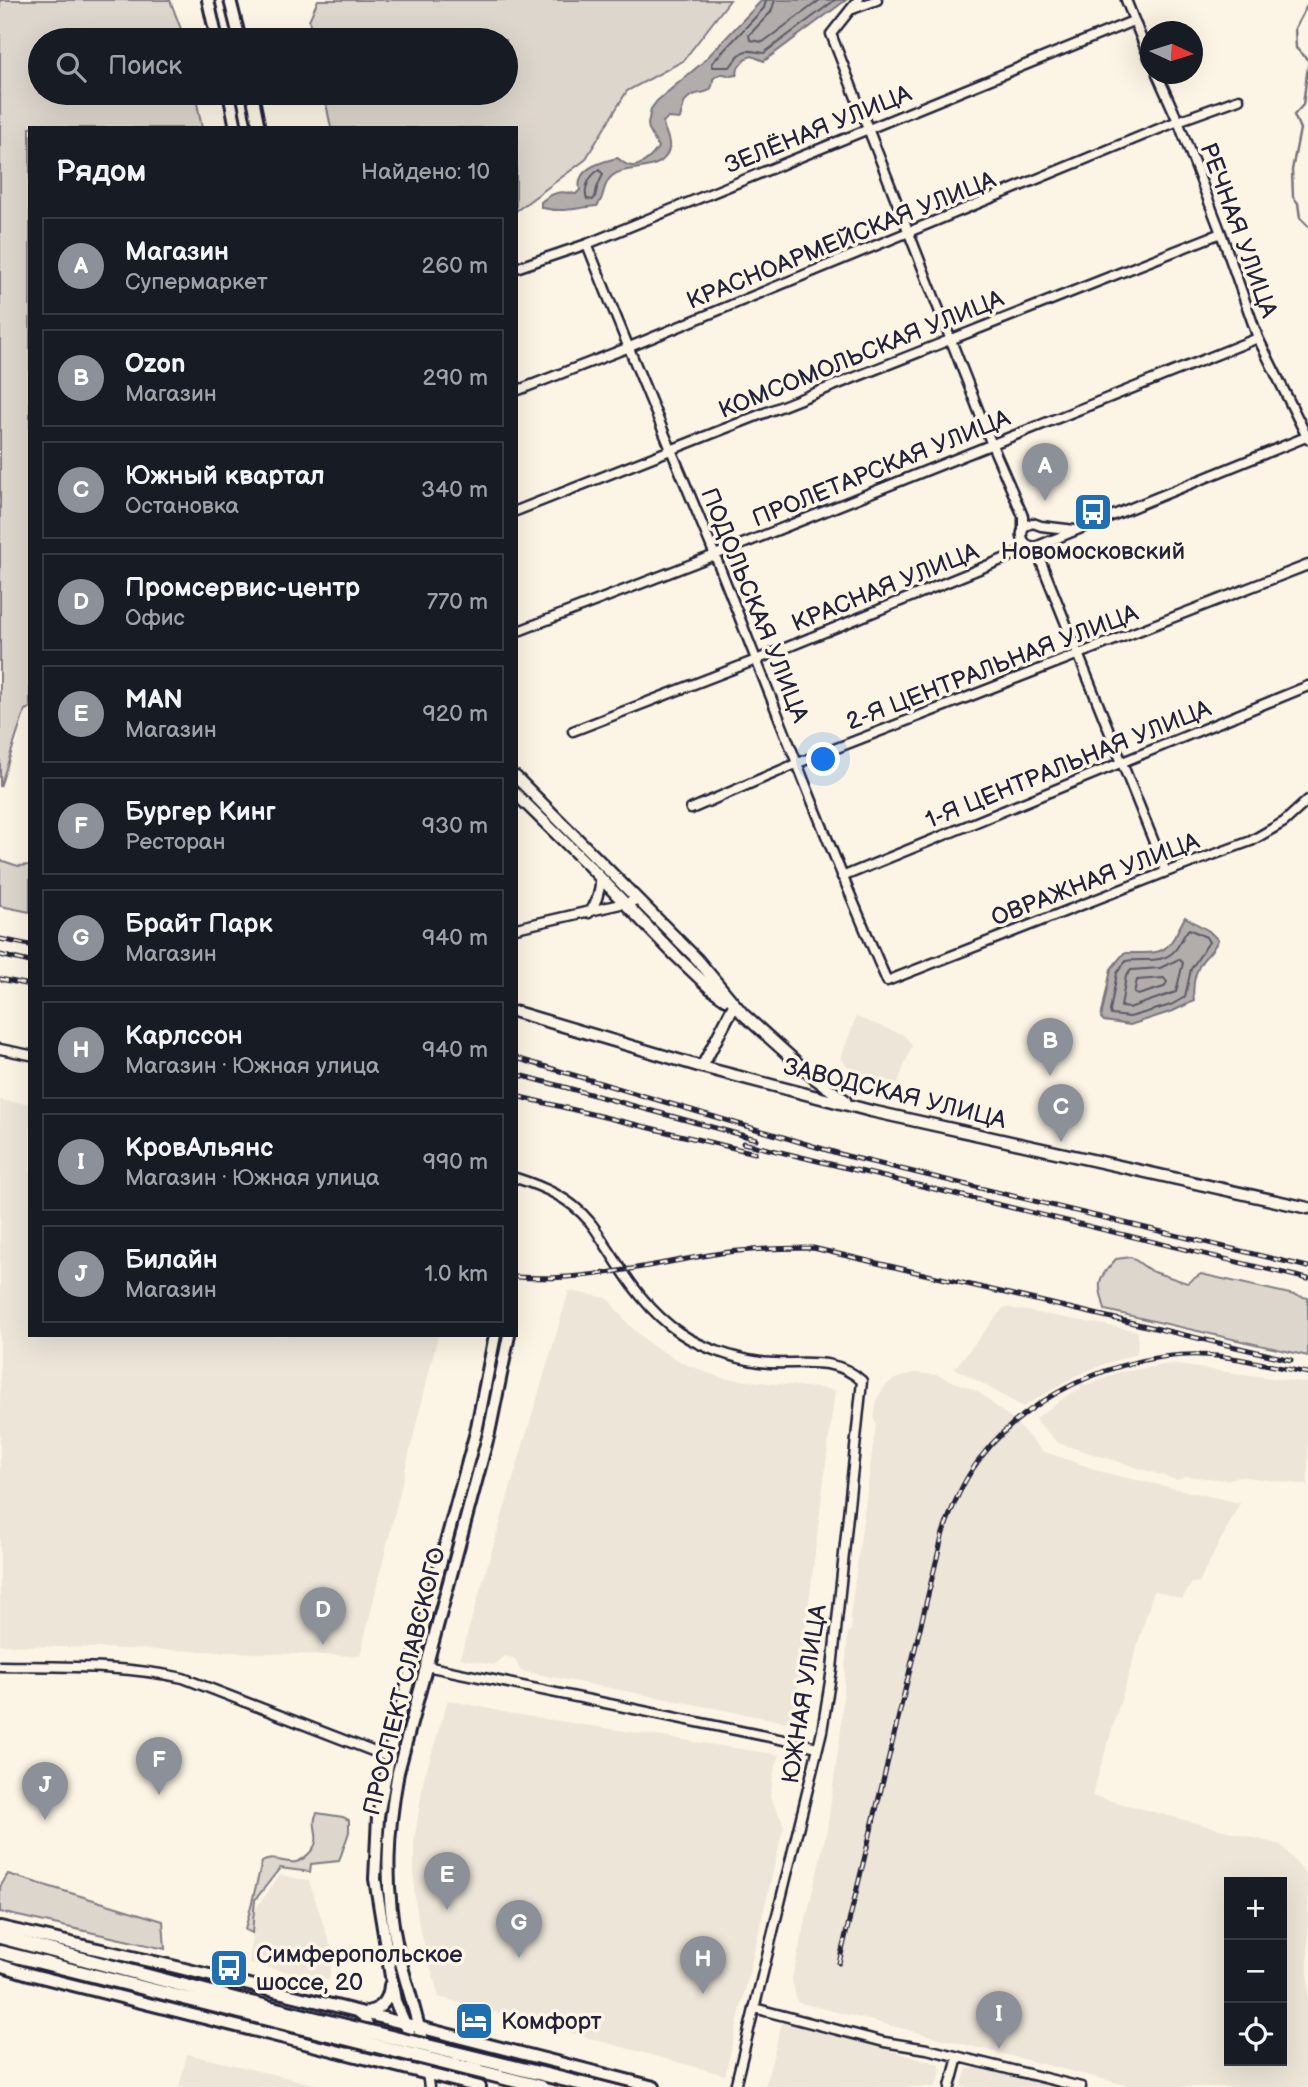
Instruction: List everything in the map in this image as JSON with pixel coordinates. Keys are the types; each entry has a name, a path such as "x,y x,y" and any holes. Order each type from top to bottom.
{"main road":[{"path":"208,0 214,28"},
{"path":"230,0 237,28"},
{"path":"231,105 236,126"},
{"path":"254,105 258,126"},
{"name":"ПРОСПЕКТ СЛАВСКОГО","path":"427,2074 395,2001 377,1899 375,1865 378,1816 388,1757 476,1432 495,1337"},
{"name":"ПРОСПЕКТ СЛАВСКОГО","path":"427,2074 420,2027 397,1946 389,1898 387,1849 390,1817 398,1772 489,1433 509,1337"},
{"path":"0,1927 161,1963 654,2087"},
{"path":"0,1937 233,2005"},
{"path":"0,1952 441,2055 595,2087"},
{"path":"0,1965 476,2086"},
{"path":"357,2011 375,2010 383,2005 389,1993 391,1975"},
{"path":"441,2055 541,2087"}],"street":[{"path":"858,0 831,34 908,234 1023,516 1021,534 1024,542 1036,546 1043,542 1045,534 1023,516"},
{"path":"848,10 877,0"},
{"path":"1126,0 1140,37"},
{"name":"ЗЕЛЁНАЯ УЛИЦА","path":"518,267 587,244 1133,21"},
{"name":"РЕЧНАЯ УЛИЦА","path":"1161,84 1221,233 1258,338 1307,438"},
{"name":"КРАСНОАРМЕЙСКАЯ УЛИЦА","path":"518,390 908,234 1178,121 1239,99"},
{"name":"КОМСОМОЛЬСКАЯ УЛИЦА","path":"518,510 1221,233"},
{"name":"ПОДОЛЬСКАЯ УЛИЦА","path":"587,244 715,555 842,877 887,981"},
{"name":"ПРОЛЕТАРСКАЯ УЛИЦА","path":"518,631 1258,338"},
{"name":"КРАСНАЯ УЛИЦА","path":"573,731 1307,438"},
{"path":"1023,530 1026,526 1037,525"},
{"name":"КРАСНАЯ УЛИЦА","path":"1037,525 1075,530"},
{"name":"КРАСНАЯ УЛИЦА","path":"1015,554 1024,542"},
{"path":"1036,546 1166,872"},
{"name":"2-Я ЦЕНТРАЛЬНАЯ УЛИЦА","path":"691,808 798,763 1308,565"},
{"name":"1-Я ЦЕНТРАЛЬНАЯ УЛИЦА","path":"842,877 1308,686"},
{"path":"518,779 697,959 734,1005"},
{"path":"518,796 711,989 734,1005 825,1087 849,1102 871,1111"},
{"name":"ОВРАЖНАЯ УЛИЦА","path":"887,981 1243,844 1266,833 1294,814 1308,800"},
{"path":"589,913 597,899 600,877"},
{"path":"518,928 638,900"},
{"path":"702,1067 734,1005"},
{"name":"ЗАВОДСКАЯ УЛИЦА","path":"518,1013 702,1067 871,1111 1308,1208"},
{"path":"0,1049 28,1055"},
{"name":"ЮЖНАЯ УЛИЦА","path":"518,1179 542,1186 561,1197 590,1221 630,1284 657,1314 680,1333 709,1348 736,1357 762,1362 798,1361 836,1365 853,1372 862,1381 832,1669 818,1747 735,2087"},
{"path":"0,1666 114,1668 183,1678 388,1757"},
{"path":"426,1666 818,1747"},
{"path":"754,2008 884,2042 927,2049 1081,2087"},
{"path":"342,2054 354,2052 367,2042 369,2024 357,2011"},
{"path":"476,2086 459,2076 455,2061 459,2052 467,2045 482,2043"},
{"path":"950,2087 958,2057"},
{"path":"427,2074 429,2087"}],"shaded area":[{"path":"0,0 170,0 180,28 28,28 28,105 197,105 202,126 28,126 28,709 25,710 0,787"},
{"path":"318,0 730,0 683,61 627,91 585,160 518,210 518,126 331,126 326,105 518,105 518,28 311,28 309,20"},
{"path":"0,860 18,866 28,865 28,912 0,906"},
{"path":"856,1017 904,1035 912,1046 897,1084 849,1068 841,1058"},
{"path":"0,1100 28,1104 28,1337 438,1337 360,1656 0,1645"},
{"path":"1131,1257 1151,1271 1187,1283 1201,1274 1308,1298 1308,1356 1105,1310 1100,1287 1101,1278 1116,1259"},
{"path":"569,1291 607,1298 629,1325 651,1345 683,1363 721,1378 835,1390 795,1716 786,1722 521,1671 514,1658 505,1656 494,1665 460,1658"},
{"path":"1004,1307 1138,1331 1137,1354 1077,1375 1023,1407 955,1368"},
{"path":"1169,1364 1308,1383 1308,1485 1238,1476 1227,1480 1185,1476 1177,1480 1058,1443 1035,1419 1071,1393 1080,1391 1081,1384 1089,1385 1117,1373"},
{"path":"916,1373 937,1375 977,1391 1014,1421 1042,1451 1109,1474 1240,1503 1199,1582 1192,1583 1182,1599 1154,1590 1092,1796 1281,1845 1308,1877 1308,2087 1134,2087 797,2002 792,1979 827,1830 840,1737 848,1633 851,1630 850,1618 877,1399 885,1386 893,1380"},
{"path":"448,1700 513,1714 780,1755 774,1771 770,1797 784,1825 725,2075 439,1997 419,1926 414,1890 414,1842 424,1778"},
{"path":"317,1813 349,1820 349,1832 339,1861 311,1864 310,1872 280,1868 255,1900 252,1933 245,1930 262,1862 270,1859 296,1862 305,1857 316,1842"},
{"path":"8,1874 163,1921 165,1949 0,1912 0,1887"},
{"path":"280,1875 309,1881 333,1953 329,1980 249,1964 256,1908"},
{"path":"782,2022 939,2064 941,2071 935,2087 765,2087"},
{"path":"187,2054 326,2087 179,2087"},
{"path":"977,2068 1051,2087 961,2087 967,2069"}],"water":[{"path":"762,0 846,0 764,61 752,56 746,58 738,68 737,75 719,75 713,79 711,89 688,98 683,105 680,119 668,118 663,122 669,146 665,157 652,166 626,170 611,177 597,206 562,210 541,207 541,202 554,194 576,194 580,190 582,176 597,164 617,158 632,166 650,158 658,147 649,130 651,109 702,63"},
{"path":"1185,917 1209,931 1218,940 1196,974 1194,1001 1130,1025 1104,1021 1101,1018 1111,969 1124,953 1163,950 1173,939"}],"waterway":[{"path":"1308,4 1295,28 1296,48 1308,60"},
{"path":"1308,66 1303,105 1294,115 1300,129 1292,170 1293,197 1298,203 1300,218 1308,226"}],"railway":[{"path":"0,939 28,945"},
{"path":"0,955 28,962"},
{"path":"0,979 28,985"},
{"path":"518,1059 847,1156 1308,1267"},
{"path":"518,1075 756,1139"},
{"path":"518,1096 755,1153"},
{"path":"743,1143 1308,1279"},
{"path":"518,1277 593,1275 721,1253 813,1248 1291,1360"},
{"path":"839,1963 943,1533 963,1485 992,1444 1016,1421 1073,1384 1138,1362 1170,1356 1202,1355 1308,1373"}],"place":[{"name":"Магазин","path":"1045,501"},
{"name":"Новомосковский","path":"1093,512"},
{"name":"Ozon","path":"1050,1076"},
{"name":"Южный квартал","path":"1061,1142"},
{"name":"Промсервис-центр","path":"323,1645"},
{"name":"Бургер Кинг","path":"159,1795"},
{"name":"Билайн","path":"45,1820"},
{"name":"MAN","path":"447,1910"},
{"name":"Брайт Парк","path":"519,1958"},
{"name":"Симферопольское шоссе, 20","path":"229,1968"},
{"name":"Карлссон","path":"703,1994"},
{"name":"Комфорт","path":"474,2021"},
{"name":"КровАльянс","path":"999,2049"}]}
